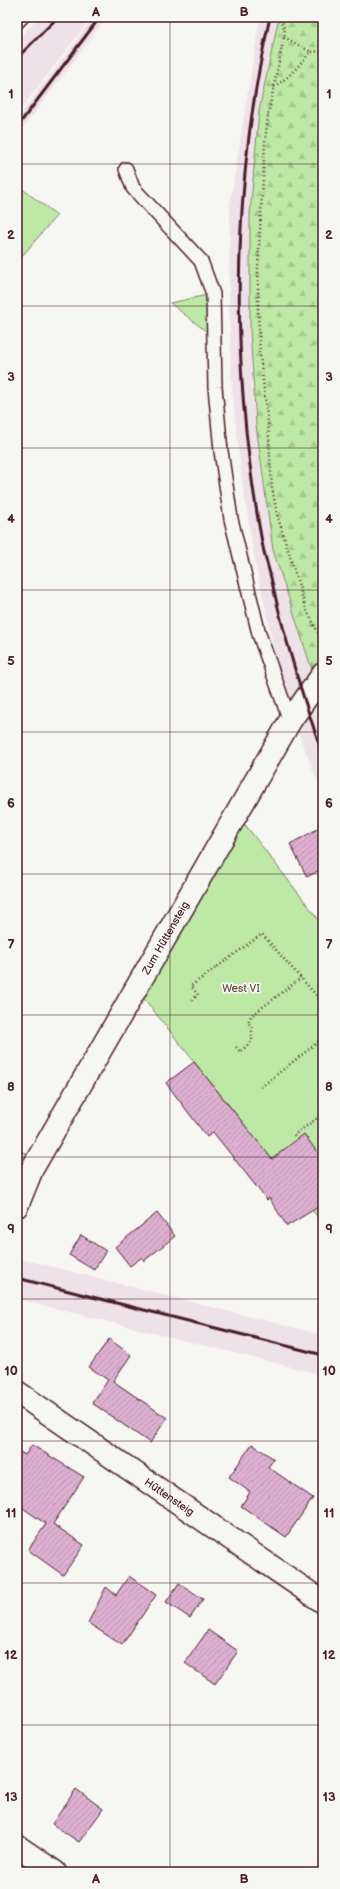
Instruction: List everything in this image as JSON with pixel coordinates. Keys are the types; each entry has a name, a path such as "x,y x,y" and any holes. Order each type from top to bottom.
{"street":[{"name":"Zum Hüttensteig","path":"17,1206 32,1169 290,720 323,674"},
{"name":"Hüttensteig","path":"17,1392 323,1602"},
{"path":"17,1846 55,1872"}],"lane":[{"path":"17,22 22,17"},
{"path":"126,169 133,188 201,261 213,294 215,387 221,451 231,519 259,634 290,720"}],"path":[{"path":"277,17 282,21 285,32 265,142 258,266 258,310 272,488 283,539 306,609 323,642"},
{"path":"284,37 311,52 323,51"},
{"path":"274,88 311,52"},
{"path":"192,1000 198,995 191,986 262,934 323,1003"},
{"path":"236,1047 240,1052 252,1041 252,1028 248,1022 252,1016 302,978"},
{"path":"261,1087 323,1038"},
{"path":"297,1140 294,1135 323,1114"}],"shaded area":[{"path":"39,17 92,17 17,114 17,40"},
{"path":"94,17 107,17 17,136 17,119"},
{"path":"260,17 279,17 259,111 250,210 250,330 252,390 261,471 275,559 323,701 323,795 298,733 275,653 255,562 242,480 232,391 229,299 230,205"},
{"path":"21,1259 323,1335 323,1375 17,1299"}],"green space":[{"path":"279,17 323,17 323,666 315,679 273,550 256,425 250,330 250,214 259,111"},
{"path":"17,185 57,215 17,262"},
{"path":"207,295 207,332 170,303"},
{"name":"West VI","path":"243,822 323,925 323,1224 142,996"},
{"path":"17,1151 31,1154 17,1186"}],"building":[{"path":"323,826 323,868 307,877 290,844"},
{"path":"194,1062 272,1159 304,1134 323,1160 323,1204 287,1226 269,1198 267,1200 213,1132 207,1137 166,1083"},
{"path":"157,1213 175,1236 144,1261 142,1257 130,1266 115,1247"},
{"path":"81,1235 106,1251 94,1270 69,1255"},
{"path":"109,1339 131,1355 113,1381 167,1418 150,1443 92,1403 108,1380 89,1367"},
{"path":"252,1444 274,1459 268,1467 313,1498 286,1537 241,1506 250,1492 229,1477"},
{"path":"32,1445 84,1477 53,1524 84,1545 63,1575 28,1550 46,1524 17,1504 17,1450 25,1455"},
{"path":"129,1576 156,1595 122,1645 88,1623 106,1587 116,1595"},
{"path":"179,1583 203,1599 190,1618 166,1602"},
{"path":"208,1630 238,1651 215,1684 185,1663"},
{"path":"76,1789 103,1809 79,1842 52,1824"}],"railway":[{"path":"17,58 58,17"},
{"path":"17,127 100,17"},
{"path":"270,17 257,81 248,147 242,212 239,279 240,345 244,411 252,477 264,552 289,648 323,755"},
{"path":"17,1278 323,1355"}]}
